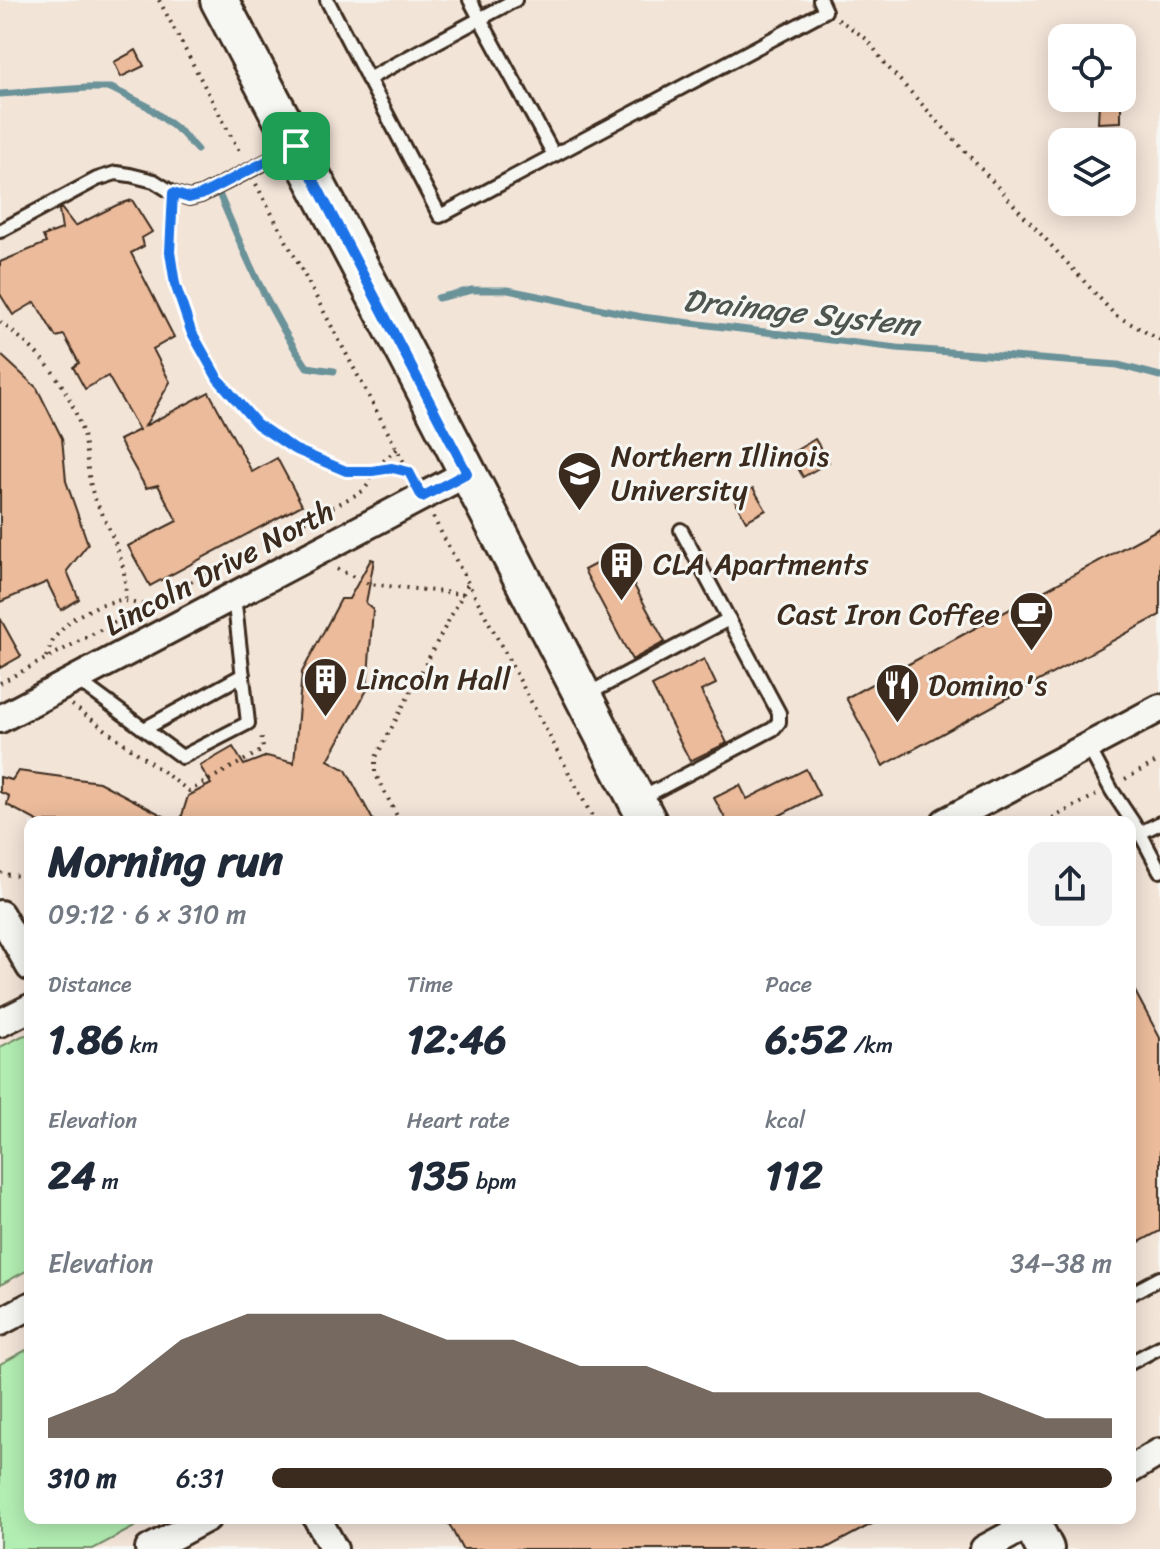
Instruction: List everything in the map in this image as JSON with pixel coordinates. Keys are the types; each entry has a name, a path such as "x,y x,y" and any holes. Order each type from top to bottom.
{"main road":[{"path":"219,0 643,811"}],"street":[{"name":"Lincoln Drive North","path":"0,719 467,473"},
{"path":"956,816 1160,708"},
{"path":"0,914 24,956"},
{"path":"0,1023 24,1011"},
{"path":"0,1322 24,1309"},
{"path":"1136,1466 1160,1452"},
{"path":"149,1549 196,1524"},
{"path":"320,1524 334,1549"},
{"path":"984,1549 1037,1527"}],"lane":[{"path":"327,0 440,216 822,5"},
{"path":"470,0 554,155"},
{"path":"368,79 515,0"},
{"path":"0,231 97,179 116,173 154,181 173,193 189,198 201,195 296,146"},
{"path":"643,811 773,729 779,722 779,713 681,530"},
{"path":"76,679 182,757 248,723 234,596"},
{"path":"583,696 729,619"},
{"path":"144,729 243,675"},
{"path":"1088,746 1129,816"},
{"path":"1140,833 1160,823"},
{"path":"1136,827 1160,871"},
{"path":"1136,1291 1160,1278"},
{"path":"1136,1360 1160,1347"}],"path":[{"path":"159,0 592,816"},
{"path":"822,5 868,40 885,64 1115,315 1160,340"},
{"path":"173,193 170,252 175,284 191,331 218,379 257,424 294,449 346,471 392,468 409,472"},
{"path":"0,322 33,348 58,376 74,411 83,436 92,491 125,567 125,601"},
{"path":"0,683 363,491 370,482 372,471 397,449"},
{"path":"327,564 369,584 463,594"},
{"path":"397,816 375,773 375,759 468,584"},
{"path":"45,659 54,638 72,619 99,605 120,600 146,606"},
{"path":"1057,816 1078,805"},
{"path":"0,872 24,876"}],"shaded area":[{"name":"Northern Illinois University","path":"0,0 1160,0 1160,1549 0,1549"}],"green space":[{"path":"22,1036 24,1272 0,1285 0,1047"},
{"path":"24,1351 24,1524 140,1524 93,1549 0,1549 0,1364"}],"building":[{"path":"136,50 144,66 121,77 114,62"},
{"path":"1099,112 1121,112 1121,122 1098,123"},
{"path":"132,200 152,232 142,238 144,246 131,253 174,337 153,349 170,382 145,426 209,392 252,472 277,458 302,505 150,586 128,546 177,521 158,485 146,488 119,440 139,430 108,376 85,389 73,367 79,363 64,335 56,337 35,302 13,315 0,294 0,262 46,243 43,236 62,229 61,208 75,226"},
{"path":"0,354 37,388 62,438 66,481 88,544 67,571 79,599 61,610 47,582 0,602"},
{"path":"815,439 829,462 803,477 790,454"},
{"path":"753,488 766,510 746,521 734,499"},
{"path":"1160,528 1160,615 883,766 846,698"},
{"name":"CLA Apartments","path":"630,546 642,568 629,576 665,642 632,660 584,570"},
{"name":"Lincoln Hall","path":"371,559 374,560 366,603 373,609 367,690 328,760 346,770 371,816 182,816 188,796 211,784 200,766 233,747 244,765 267,756 294,763 302,672 341,599 349,599"},
{"path":"0,618 21,656 0,668"},
{"name":"CLA Apartments","path":"704,659 716,684 701,691 727,743 690,761 652,686"},
{"path":"806,769 819,795 779,816 724,816 714,798 740,785 747,799"},
{"path":"18,771 99,782 164,816 28,816 7,805 9,796 0,792 0,777 12,780"},
{"path":"1136,993 1160,1038 1160,1231 1136,1244"},
{"path":"449,1524 872,1524 825,1549 462,1549"}],"waterway":[{"name":"Drainage System","path":"0,94 111,88 147,106 181,132 197,150"},
{"name":"Drainage System","path":"220,196 259,284 307,367 334,371"},
{"name":"Drainage System","path":"438,298 472,290 508,290 642,317 897,348 1118,365 1160,376"}],"place":[{"name":"Northern Illinois University","path":"580,512"},
{"name":"CLA Apartments","path":"622,603"},
{"name":"Cast Iron Coffee","path":"1031,653"},
{"name":"Lincoln Hall","path":"325,718"},
{"name":"Domino's","path":"897,724"}],"route":[{"path":"296,146 467,473 422,497 409,472 392,468 346,471 294,449 257,424 218,379 191,331 175,284 170,252 173,193 189,198 201,195 296,146"}]}
